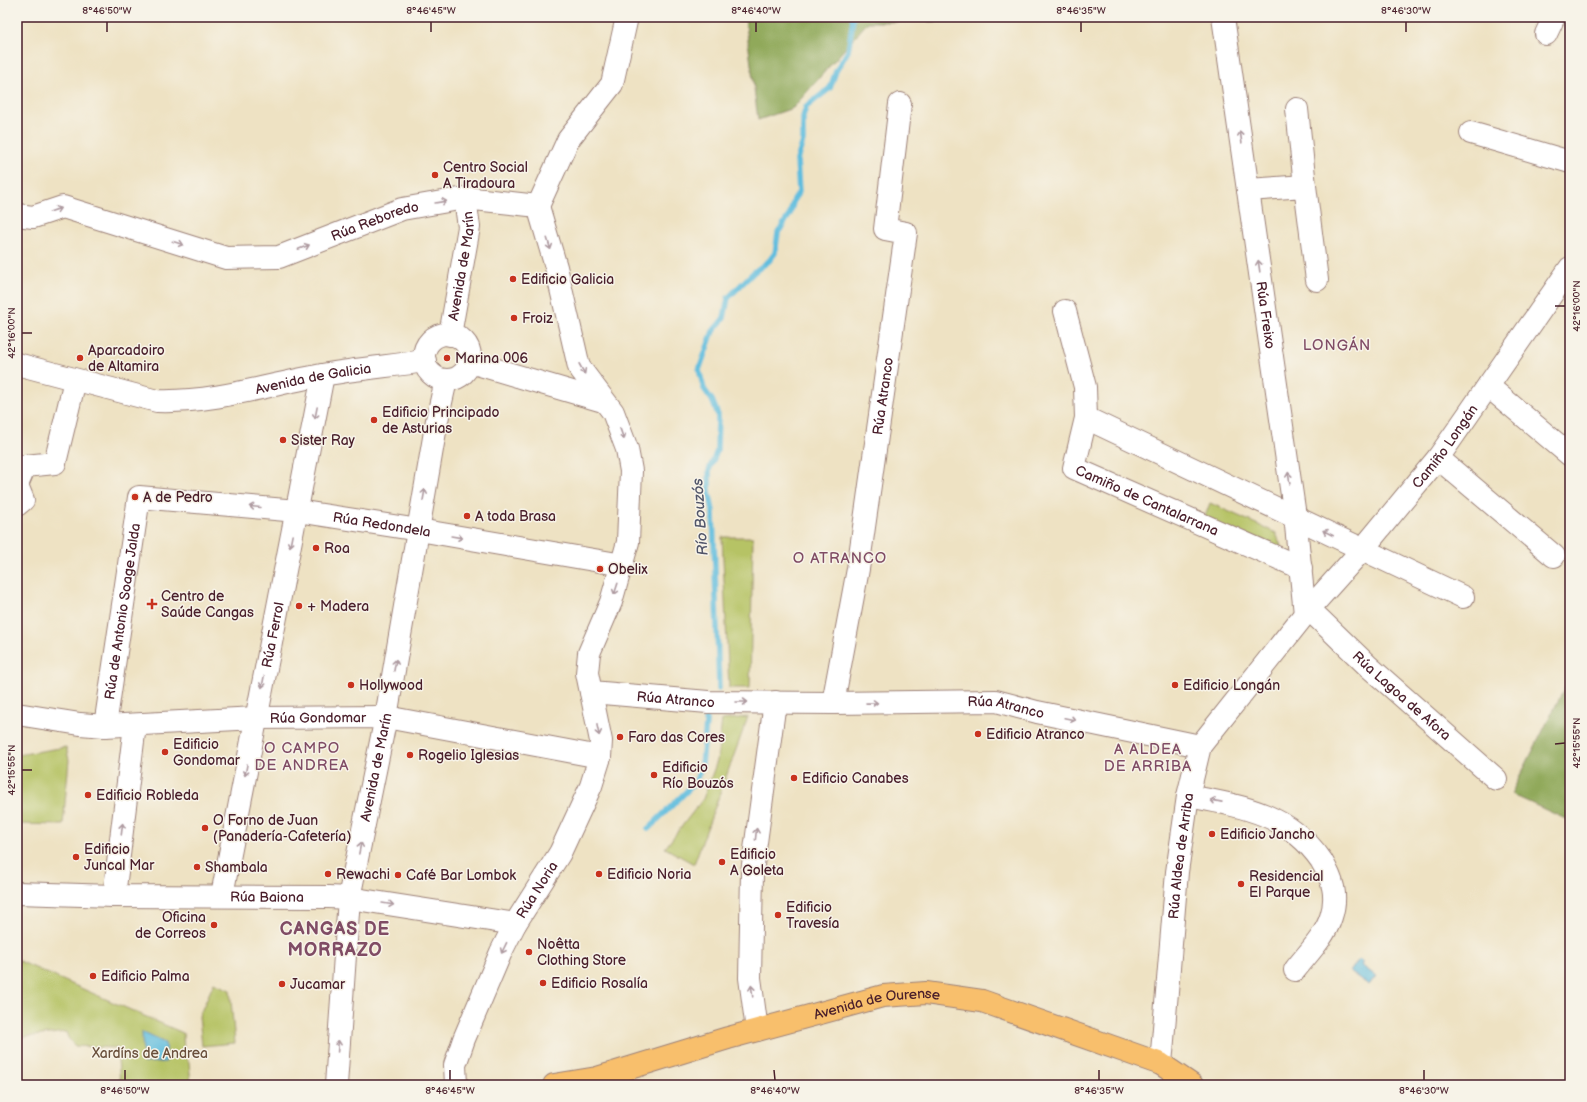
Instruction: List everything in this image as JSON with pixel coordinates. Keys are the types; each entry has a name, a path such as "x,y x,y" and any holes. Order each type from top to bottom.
{"main road":[{"name":"Avenida de Ourense","path":"554,1085 597,1078 757,1030 883,996 926,993 982,1001 1161,1064 1192,1085"}],"street":[{"path":"603,401 579,367 556,267 538,206 568,140 612,84 627,17"},
{"name":"Rúa Freixo","path":"1223,17 1295,516 1307,611"},
{"name":"Rúa Atranco","path":"833,703 858,569 906,233 885,229 900,104"},
{"path":"1297,109 1317,280"},
{"path":"1471,133 1570,162"},
{"path":"1248,190 1305,186"},
{"name":"Rúa Reboredo","path":"17,215 33,217 63,207 226,258 279,257 402,208 465,198 538,206"},
{"name":"Avenida de Marín","path":"450,335 469,227 465,198"},
{"name":"Camiño Longán","path":"1307,611 1362,550 1438,458 1570,268"},
{"name":"Camiño de Cantalarrana","path":"1065,311 1085,387 1086,418 1074,468 1301,568"},
{"path":"450,335 459,338 466,344 469,350 470,362 464,373 457,378 446,380 434,376 427,369 425,352 428,345 436,338 450,335"},
{"name":"Avenida de Galicia","path":"17,364 157,401 180,402 202,400 324,375 425,362"},
{"path":"470,362 603,401"},
{"name":"Rúa Ferrol","path":"222,895 324,375"},
{"path":"17,505 23,500 17,485 25,466 55,463 76,380"},
{"name":"Avenida de Marín","path":"336,1085 350,898 386,717 437,420 446,380"},
{"path":"1488,386 1570,455"},
{"name":"Rúa Noria","path":"456,1085 455,1065 464,1039 516,924 560,853 591,786 600,757 601,741 587,673 589,653 611,602 623,565 628,542 631,471 627,449 620,428 613,412 603,401"},
{"path":"1086,418 1295,516 1362,550 1462,597"},
{"path":"1438,458 1554,556"},
{"name":"Rúa Redondela","path":"138,496 297,511 623,565"},
{"name":"Rúa de Antonio Soage Jalda","path":"105,726 138,496"},
{"name":"Rúa Aldea de Arriba","path":"1161,1064 1177,872 1188,796 1200,746 1307,611"},
{"name":"Rúa Lagoa de Afora","path":"1307,611 1496,780"},
{"name":"Rúa Atranco","path":"591,692 708,702 833,703 996,701 1037,712 1200,746"},
{"path":"757,1030 750,978 752,872 775,702"},
{"name":"Rúa Gondomar","path":"17,714 80,724 105,726 256,718 386,717 600,757"},
{"path":"114,896 135,724"},
{"path":"1188,796 1244,807 1271,816 1307,842 1332,877 1335,900 1331,919 1321,937 1295,970"},
{"name":"Rúa Baiona","path":"17,893 114,896 222,895 350,898 516,924"}],"green space":[{"path":"745,17 969,17 968,21 868,22 793,108 758,120"},
{"path":"1210,503 1276,533 1281,546 1277,551 1204,519"},
{"path":"722,537 753,537 750,688 729,688"},
{"path":"1570,677 1570,821 1511,794"},
{"path":"748,717 694,864 665,848 703,799 717,761 722,720"},
{"path":"66,747 69,760 63,825 17,824 17,755"},
{"name":"Xardíns de Andrea","path":"17,960 183,1033 184,1053 189,1062 191,1085 121,1085 117,1048 75,1046 68,1038 66,1032 17,1038"},
{"path":"214,983 230,990 235,1043 202,1046 199,1016"}],"water":[{"path":"1359,959 1363,962 1361,965 1376,976 1369,985 1350,972"},
{"path":"142,1032 165,1043 166,1062 143,1063"}],"waterway":[{"name":"Río Bouzós","path":"719,688 713,511 709,491 709,470 717,451 718,415 712,400 704,389 699,370 713,331 724,318 728,298 754,272 769,261 775,253 778,233 790,214 794,199 799,192 797,160 803,141 803,117 806,107 830,88 836,71 848,51 853,20 852,17"},
{"name":"Río Bouzós","path":"648,829 695,783 702,765 707,713"}],"place":[{"name":"Centro Social A Tiradoura","path":"435,175"},
{"name":"Edificio Galicia","path":"513,279"},
{"name":"Froiz","path":"514,318"},
{"name":"Aparcadoiro de Altamira","path":"80,358"},
{"name":"Marina 006","path":"447,358"},
{"name":"Edificio Principado de Asturias","path":"374,420"},
{"name":"Sister Ray","path":"283,440"},
{"name":"A de Pedro","path":"135,497"},
{"name":"A toda Brasa","path":"467,516"},
{"name":"Roa","path":"316,548"},
{"name":"Obelix","path":"600,569"},
{"name":"Centro de Saúde Cangas","path":"152,604"},
{"name":"+ Madera","path":"299,606"},
{"name":"Hollywood","path":"351,685"},
{"name":"Edificio Longán","path":"1175,685"},
{"name":"Edificio Atranco","path":"978,734"},
{"name":"Faro das Cores","path":"620,737"},
{"name":"Edificio Gondomar","path":"165,752"},
{"name":"Rogelio Iglesias","path":"410,755"},
{"name":"Edificio Río Bouzós","path":"654,775"},
{"name":"Edificio Canabes","path":"794,778"},
{"name":"Edificio Robleda","path":"88,795"},
{"name":"O Forno de Juan (Panadería-Cafetería)","path":"205,828"},
{"name":"Edificio Jancho","path":"1212,834"},
{"name":"Edificio Juncal Mar","path":"76,857"},
{"name":"Edificio A Goleta","path":"722,862"},
{"name":"Shambala","path":"197,867"},
{"name":"Rewachi","path":"328,874"},
{"name":"Edificio Noria","path":"599,874"},
{"name":"Café Bar Lombok","path":"398,875"},
{"name":"Residencial El Parque","path":"1241,884"},
{"name":"Edificio Travesía","path":"778,915"},
{"name":"Oficina de Correos","path":"214,925"},
{"name":"Noêtta Clothing Store","path":"529,952"},
{"name":"Edificio Palma","path":"93,976"},
{"name":"Edificio Rosalía","path":"543,983"},
{"name":"Jucamar","path":"282,984"}],"district":[{"name":"LONGÁN","path":"1337,345"},
{"name":"O ATRANCO","path":"840,558"},
{"name":"O CAMPO DE ANDREA","path":"302,756"},
{"name":"A ALDEA DE ARRIBA","path":"1148,758"},
{"name":"CANGAS DE MORRAZO","path":"335,939"}]}
